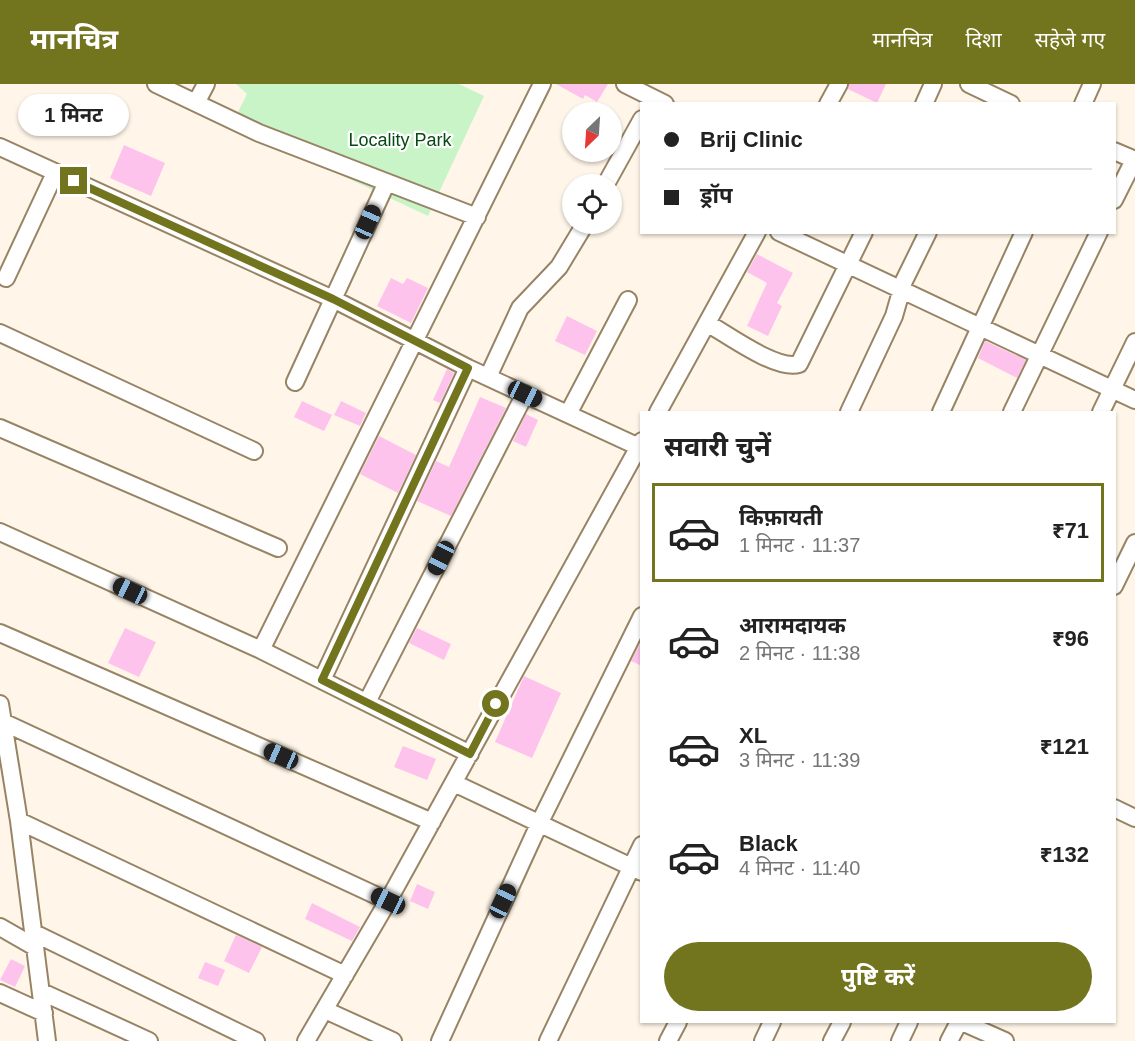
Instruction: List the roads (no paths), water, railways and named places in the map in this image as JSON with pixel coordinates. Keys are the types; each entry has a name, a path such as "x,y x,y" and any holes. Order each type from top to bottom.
{"street":[{"path":"156,84 259,133 477,218"},
{"path":"196,104 206,84"},
{"path":"261,650 542,84"},
{"path":"625,84 657,102"},
{"path":"829,102 839,84"},
{"path":"925,102 933,84"},
{"path":"969,84 1001,97"},
{"path":"1084,102 1092,84"},
{"path":"612,174 640,123"},
{"path":"0,147 333,299 468,368 640,444 388,901 306,1041"},
{"path":"1116,152 1135,160 1116,196"},
{"path":"6,278 55,173"},
{"path":"295,382 386,183"},
{"path":"488,377 520,308 559,267 579,234"},
{"path":"659,411 756,234"},
{"path":"783,234 1135,400"},
{"path":"707,323 775,361 791,366 799,364 863,234"},
{"path":"849,411 894,316 901,290 927,234"},
{"path":"941,411 1023,234"},
{"path":"1012,411 1098,234"},
{"path":"568,414 627,300"},
{"path":"0,333 254,451"},
{"path":"1101,411 1135,342"},
{"path":"322,680 468,368"},
{"path":"367,702 525,394"},
{"path":"0,428 278,548"},
{"path":"0,532 261,650 470,754"},
{"path":"1116,582 1135,543"},
{"path":"440,1041 540,822 640,620"},
{"path":"0,633 432,822"},
{"path":"0,704 19,821 47,1041"},
{"path":"3,722 388,901"},
{"path":"454,783 636,869"},
{"path":"1116,809 1135,818"},
{"path":"19,821 345,975"},
{"path":"548,1041 636,869 640,853"},
{"path":"0,927 35,940 256,1041"},
{"path":"42,992 149,1041"},
{"path":"0,993 44,1013"},
{"path":"324,1010 393,1041"},
{"path":"668,1041 677,1023"},
{"path":"763,1041 772,1023"},
{"path":"832,1041 841,1023"},
{"path":"900,1041 909,1023"},
{"path":"949,1041 959,1023"},
{"path":"962,1023 1005,1041"}],"park label":[{"name":"Locality Park","path":"400,140"}]}
